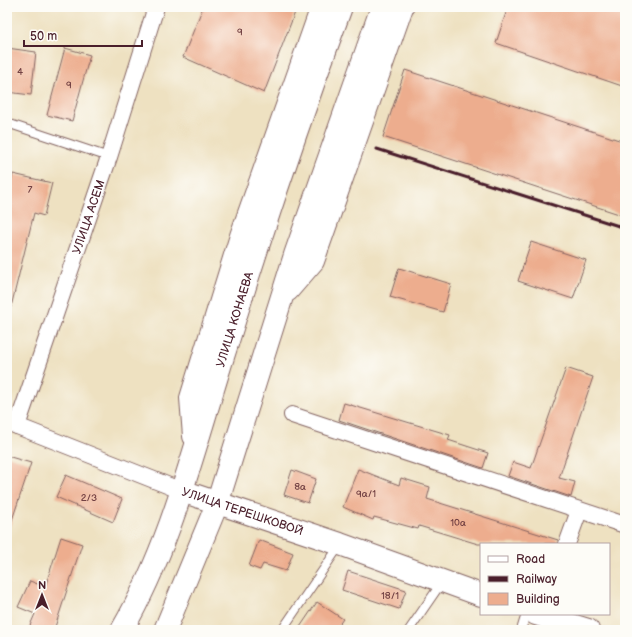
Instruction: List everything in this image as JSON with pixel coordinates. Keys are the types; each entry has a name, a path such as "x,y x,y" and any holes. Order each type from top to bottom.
{"main road":[{"path":"195,448 191,398 241,236 322,7"},
{"name":"УЛИЦА КОНАЕВА","path":"122,630 135,608 182,491 259,242 341,7"},
{"path":"165,630 217,504 295,255 382,7"},
{"path":"282,297 313,261 402,7"},
{"name":"УЛИЦА ТЕРЕШКОВОЙ","path":"182,491 340,544 480,595"},
{"path":"539,615 588,630"}],"street":[{"name":"УЛИЦА АСЕМ","path":"12,424 109,157 156,7"},
{"path":"292,415 625,525"},
{"name":"УЛИЦА ТЕРЕШКОВОЙ","path":"12,424 182,491"},
{"path":"567,543 579,511"}],"lane":[{"path":"7,123 109,157"},
{"path":"282,630 340,544"},
{"path":"409,630 442,582"},
{"path":"521,630 535,615"}],"building":[{"path":"203,7 297,7 264,93 183,57"},
{"path":"508,7 625,7 625,87 496,43"},
{"path":"7,48 36,52 31,95 7,92"},
{"path":"65,48 90,55 72,121 47,115"},
{"path":"405,70 625,142 625,216 383,137"},
{"path":"13,174 52,183 44,216 34,213 11,307 7,306 7,197"},
{"path":"531,242 586,260 573,299 518,281"},
{"path":"399,268 451,284 443,312 390,297"},
{"path":"566,368 593,377 559,478 575,482 571,497 508,476 513,462 531,468"},
{"path":"344,403 450,435 448,440 488,453 483,468 339,420"},
{"path":"7,456 31,463 10,526 7,526"},
{"path":"358,469 399,485 401,478 430,487 427,499 558,540 558,543 478,544 419,526 418,529 374,517 373,520 343,507"},
{"path":"292,470 316,479 308,503 284,495"},
{"path":"66,475 122,499 113,522 56,497"},
{"path":"61,537 82,544 54,630 28,630 35,614 18,607 30,581 45,587"},
{"path":"259,540 293,553 286,571 263,564 260,570 249,566"},
{"path":"348,571 406,590 399,609 342,590"},
{"path":"317,602 343,619 335,630 298,630"}],"railway":[{"path":"377,149 625,228"}]}
